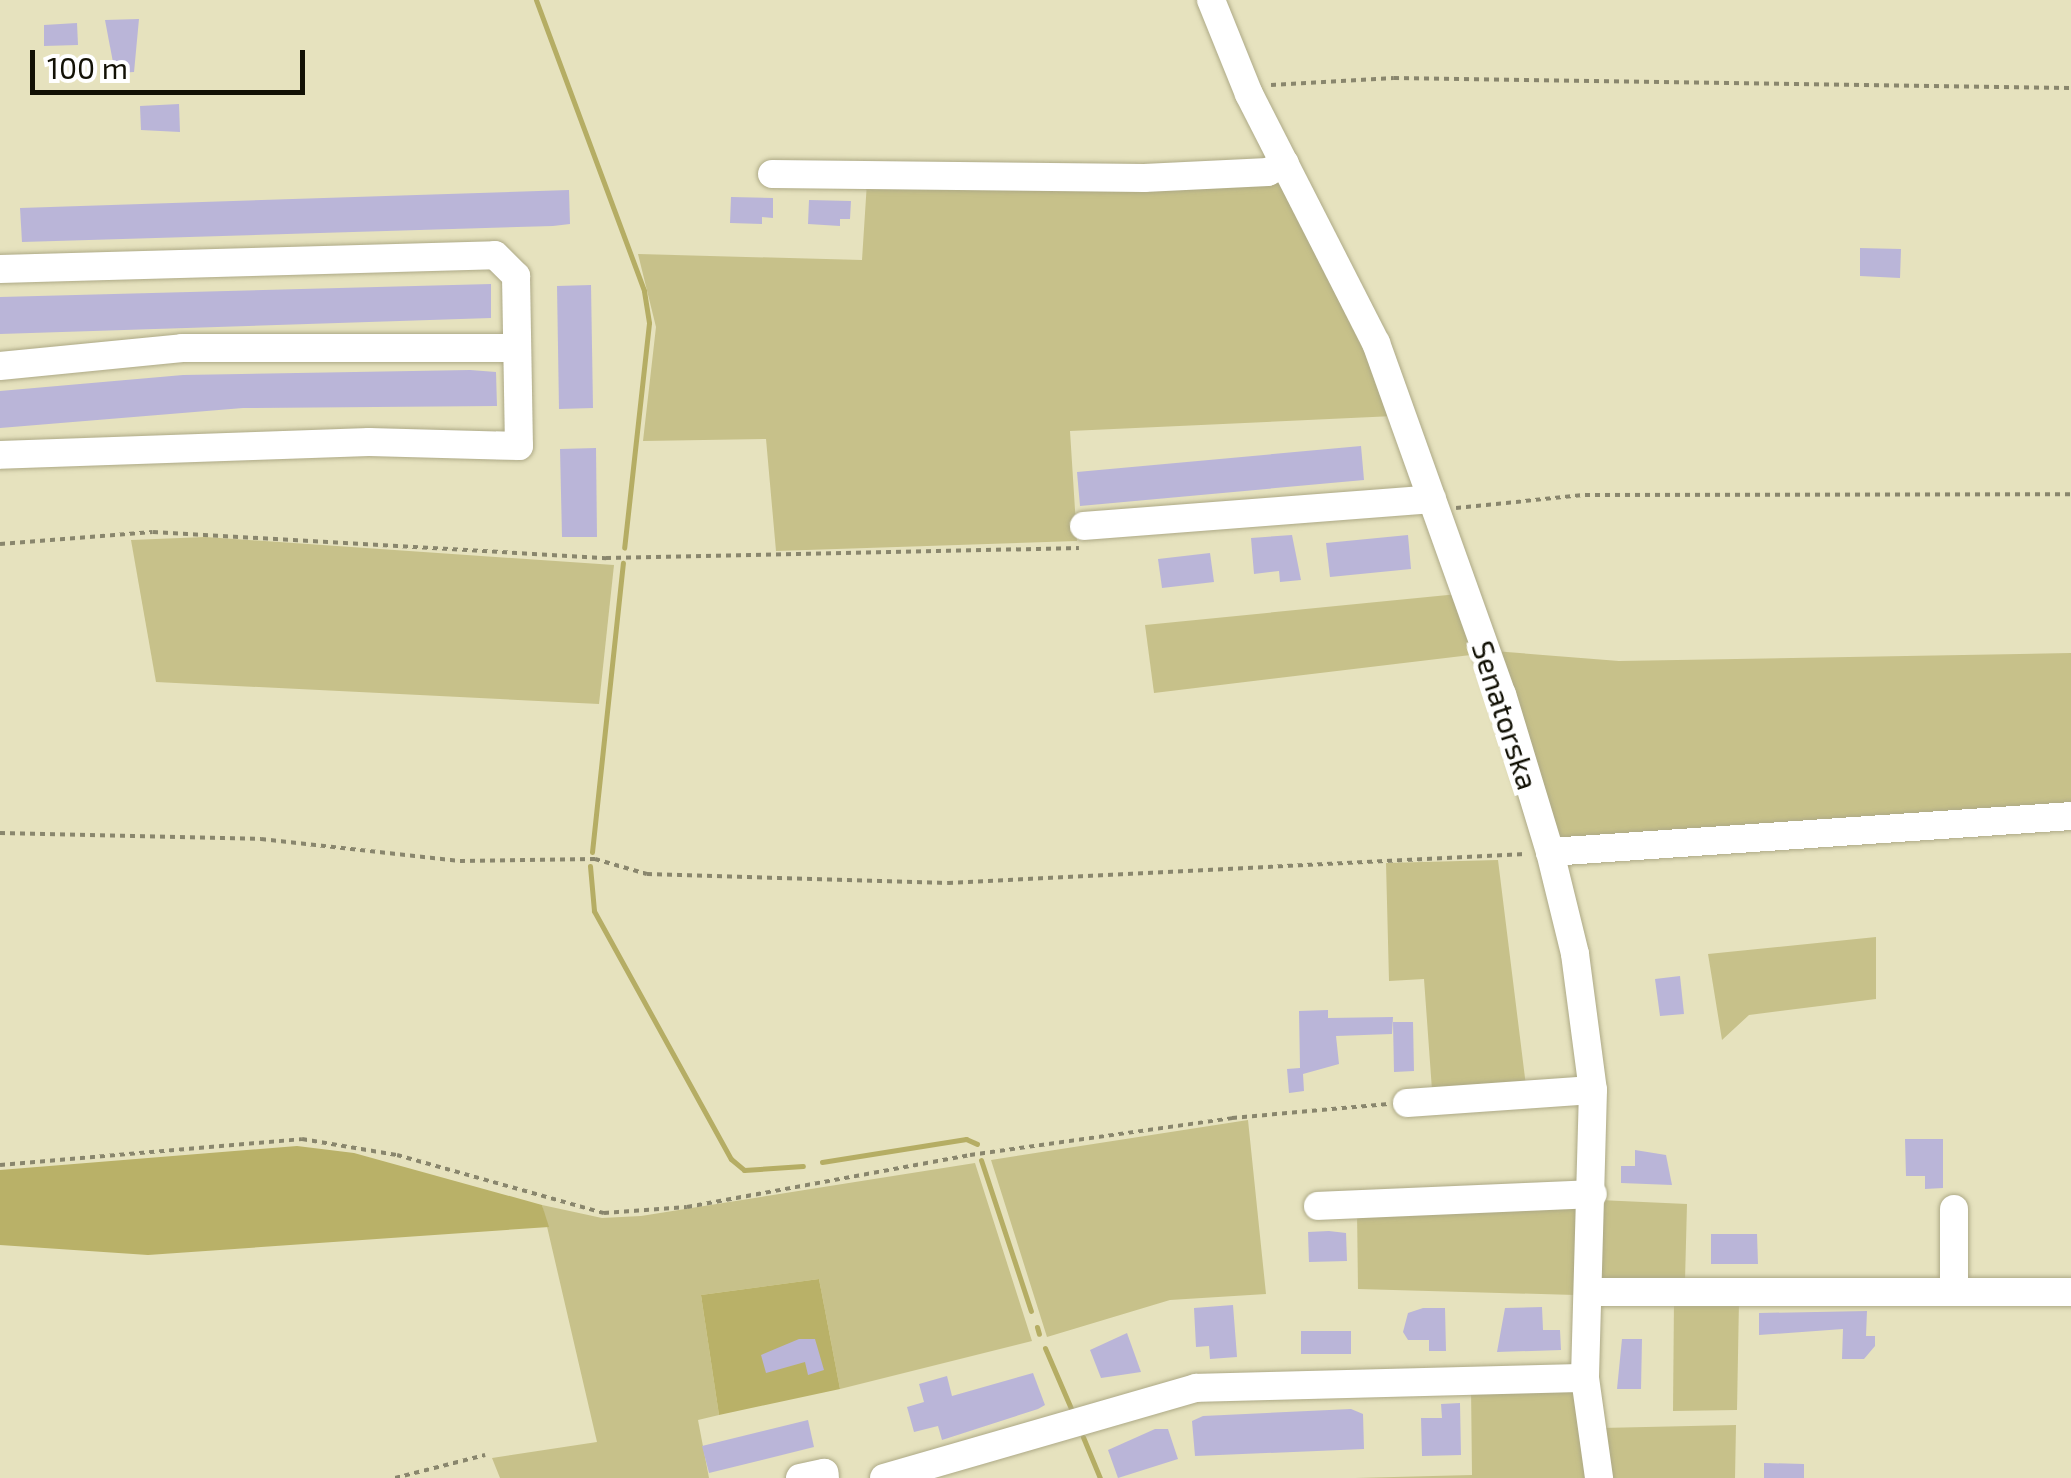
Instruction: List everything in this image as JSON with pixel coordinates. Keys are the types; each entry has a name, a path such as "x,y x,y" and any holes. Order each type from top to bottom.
{"street":[{"name":"Senatorska","path":"1211,0 1249,94 1360,305 1434,505 1550,852 1575,954 1593,1090 1585,1378 1599,1478"},
{"path":"772,174 1144,178 1268,172 1284,163"},
{"path":"0,269 495,255 516,276 519,446 369,442 0,455"},
{"path":"0,366 182,348 516,348"},
{"path":"1081,537 1434,505"},
{"path":"1550,852 2071,816"},
{"path":"1407,1102 1593,1090"},
{"path":"1318,1206 1593,1194"},
{"path":"1954,1209 1954,1287"},
{"path":"1589,1292 1954,1287 2071,1292"},
{"path":"884,1478 1196,1388 1585,1378"},
{"path":"800,1478 825,1478"}],"path":[{"path":"1249,94 1266,86 1335,79 2071,88"},
{"path":"1434,505 1585,495 2071,494"},
{"path":"0,544 153,532 630,558 1081,537"},
{"path":"0,832 261,839 400,858 596,859 647,874 948,884 1550,852"},
{"path":"0,1166 302,1139 397,1156 604,1213 686,1207 970,1155 1232,1118 1407,1102"},
{"path":"395,1478 485,1455"}],"shaded area":[{"path":"1284,181 1394,416 1070,431 1077,541 776,551 766,439 643,441 656,327 638,254 862,260 867,182"},
{"path":"205,537 614,565 599,704 156,682 131,540"},
{"path":"1458,594 1479,654 1154,693 1145,625"},
{"path":"1494,651 1619,661 2071,653 2071,805 1566,843 1550,832"},
{"path":"1498,860 1526,1086 1432,1090 1424,979 1389,981 1386,863"},
{"path":"1876,937 1876,999 1749,1015 1722,1040 1708,954"},
{"path":"1248,1120 1266,1294 1170,1300 1047,1337 991,1160"},
{"path":"297,1146 354,1153 542,1205 549,1227 148,1255 0,1245 0,1170"},
{"path":"975,1163 1032,1341 840,1389 819,1279 701,1295 719,1415 698,1420 709,1478 500,1478 492,1458 597,1442 542,1205 602,1218 641,1216"},
{"path":"1599,1200 1687,1204 1685,1281 1607,1284 1597,1274"},
{"path":"1577,1202 1575,1295 1358,1289 1357,1211"},
{"path":"819,1279 840,1389 719,1415 701,1295"},
{"path":"1674,1300 1739,1300 1737,1410 1673,1411"},
{"path":"1471,1387 1564,1388 1574,1393 1589,1478 1355,1478 1472,1475"},
{"path":"1736,1425 1735,1478 1612,1478 1601,1428"}],"building":[{"path":"139,19 134,72 115,73 105,20"},
{"path":"77,23 78,45 44,46 44,25"},
{"path":"179,104 180,132 141,130 140,106"},
{"path":"569,190 570,224 553,226 22,242 20,208"},
{"path":"731,197 773,198 773,218 762,217 762,224 730,223"},
{"path":"809,200 851,201 850,219 840,219 840,226 808,224"},
{"path":"1860,248 1901,249 1900,278 1860,276"},
{"path":"491,284 491,318 0,334 0,297"},
{"path":"591,285 593,408 559,409 557,286"},
{"path":"496,372 497,406 243,408 0,428 0,391 183,375"},
{"path":"1361,446 1364,480 1080,506 1077,472"},
{"path":"596,448 597,537 562,537 560,449"},
{"path":"1292,535 1301,580 1280,582 1279,571 1254,574 1251,538"},
{"path":"1408,535 1411,569 1330,577 1326,543"},
{"path":"1210,553 1214,582 1162,588 1158,559"},
{"path":"1680,976 1684,1014 1660,1016 1655,979"},
{"path":"1328,1010 1328,1018 1393,1017 1392,1034 1336,1036 1339,1064 1303,1074 1304,1091 1289,1093 1287,1069 1300,1068 1299,1011"},
{"path":"1393,1022 1413,1022 1414,1071 1394,1072"},
{"path":"1905,1139 1943,1139 1943,1188 1925,1189 1925,1176 1906,1176"},
{"path":"1635,1150 1666,1155 1672,1185 1621,1183 1621,1166 1635,1166"},
{"path":"1308,1232 1346,1233 1347,1261 1309,1262"},
{"path":"1711,1234 1757,1234 1758,1264 1711,1264"},
{"path":"1233,1305 1237,1357 1210,1359 1209,1346 1196,1347 1194,1308"},
{"path":"1542,1307 1543,1330 1560,1330 1561,1350 1497,1352 1505,1308"},
{"path":"1445,1308 1446,1351 1429,1351 1429,1340 1408,1340 1403,1332 1408,1313"},
{"path":"1867,1311 1866,1336 1875,1336 1875,1346 1864,1359 1842,1359 1843,1329 1759,1335 1759,1313"},
{"path":"1301,1331 1351,1331 1351,1354 1301,1354"},
{"path":"1127,1333 1141,1372 1101,1378 1090,1350"},
{"path":"799,1339 815,1339 824,1370 808,1375 805,1362 766,1373 761,1355"},
{"path":"1622,1339 1642,1339 1641,1389 1617,1389"},
{"path":"1033,1373 1045,1405 1038,1409 942,1440 938,1426 914,1432 907,1407 924,1402 919,1384 947,1376 952,1396"},
{"path":"1460,1403 1461,1455 1422,1456 1421,1418 1442,1418 1441,1404"},
{"path":"1351,1409 1363,1414 1364,1449 1195,1456 1192,1421 1203,1416"},
{"path":"808,1420 814,1447 709,1473 702,1446"},
{"path":"1155,1429 1168,1429 1178,1459 1118,1478 1108,1450"},
{"path":"1764,1463 1804,1464 1804,1478 1764,1478"}],"waterway":[{"path":"536,0 644,291 649,323 624,548"},
{"path":"592,852 623,563"},
{"path":"590,866 594,911 731,1159 744,1170 803,1166"},
{"path":"822,1162 966,1139 977,1144"},
{"path":"981,1160 1031,1311"},
{"path":"1037,1327 1039,1334"},
{"path":"1045,1348 1073,1413"},
{"path":"1083,1437 1100,1478"}]}
